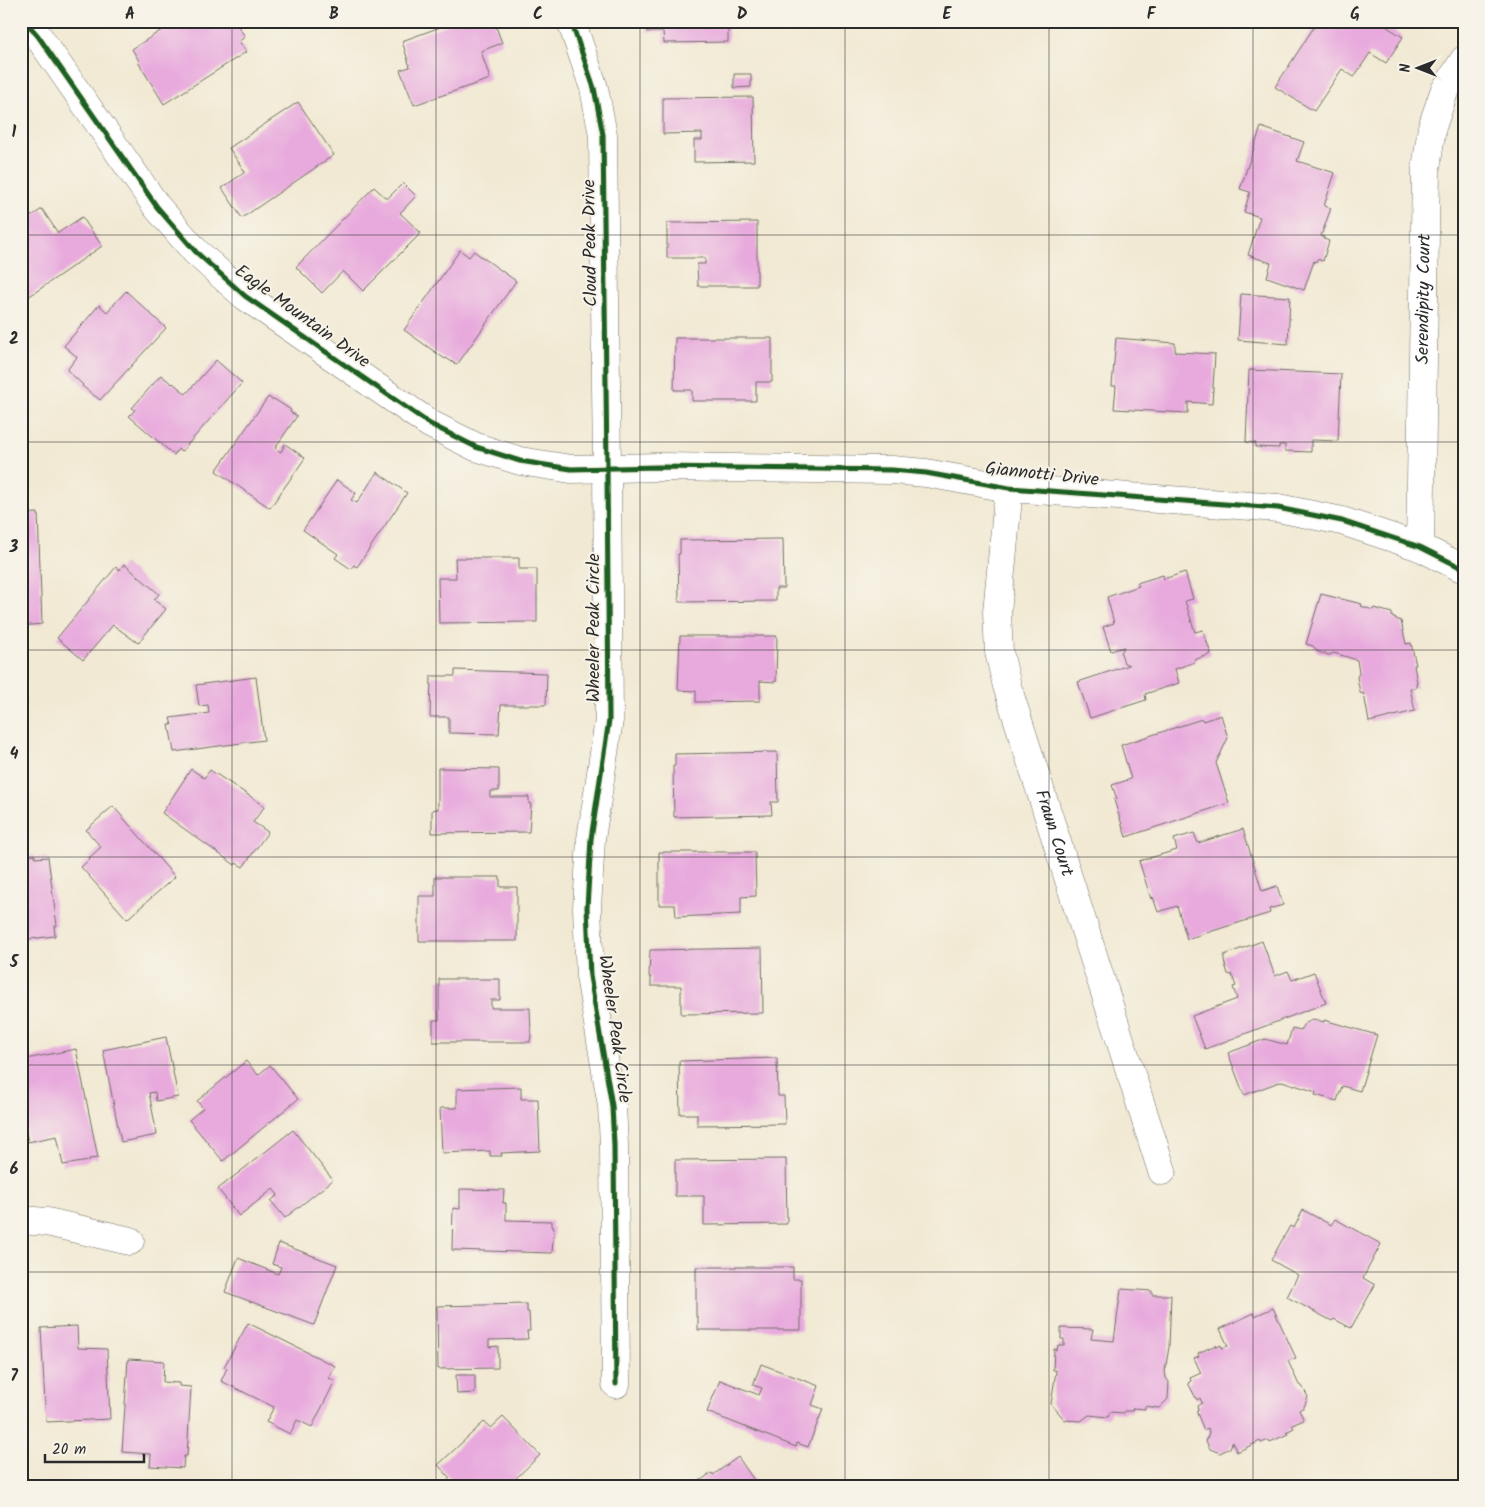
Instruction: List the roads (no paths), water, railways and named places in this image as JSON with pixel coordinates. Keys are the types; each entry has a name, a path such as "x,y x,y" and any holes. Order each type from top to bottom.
{"street":[{"name":"Eagle Mountain Drive","path":"25,21 38,36 157,208 196,252 245,296 430,424 476,447 520,461 571,468 607,468"},
{"name":"Cloud Peak Drive","path":"571,21 594,88 603,136 607,468"},
{"name":"Serendipity Court","path":"1420,546 1426,168 1432,126 1444,92 1464,60"},
{"name":"Giannotti Drive","path":"607,468 892,470 926,473 1009,488 1278,508 1342,521 1420,546 1464,569"},
{"name":"Wheeler Peak Circle","path":"607,468 608,720 591,838 587,908 590,976 612,1116 616,1384"},
{"name":"Fraun Court","path":"1009,488 997,612 999,652 1007,686 1162,1171"},
{"path":"21,1220 47,1222 130,1241"}]}
